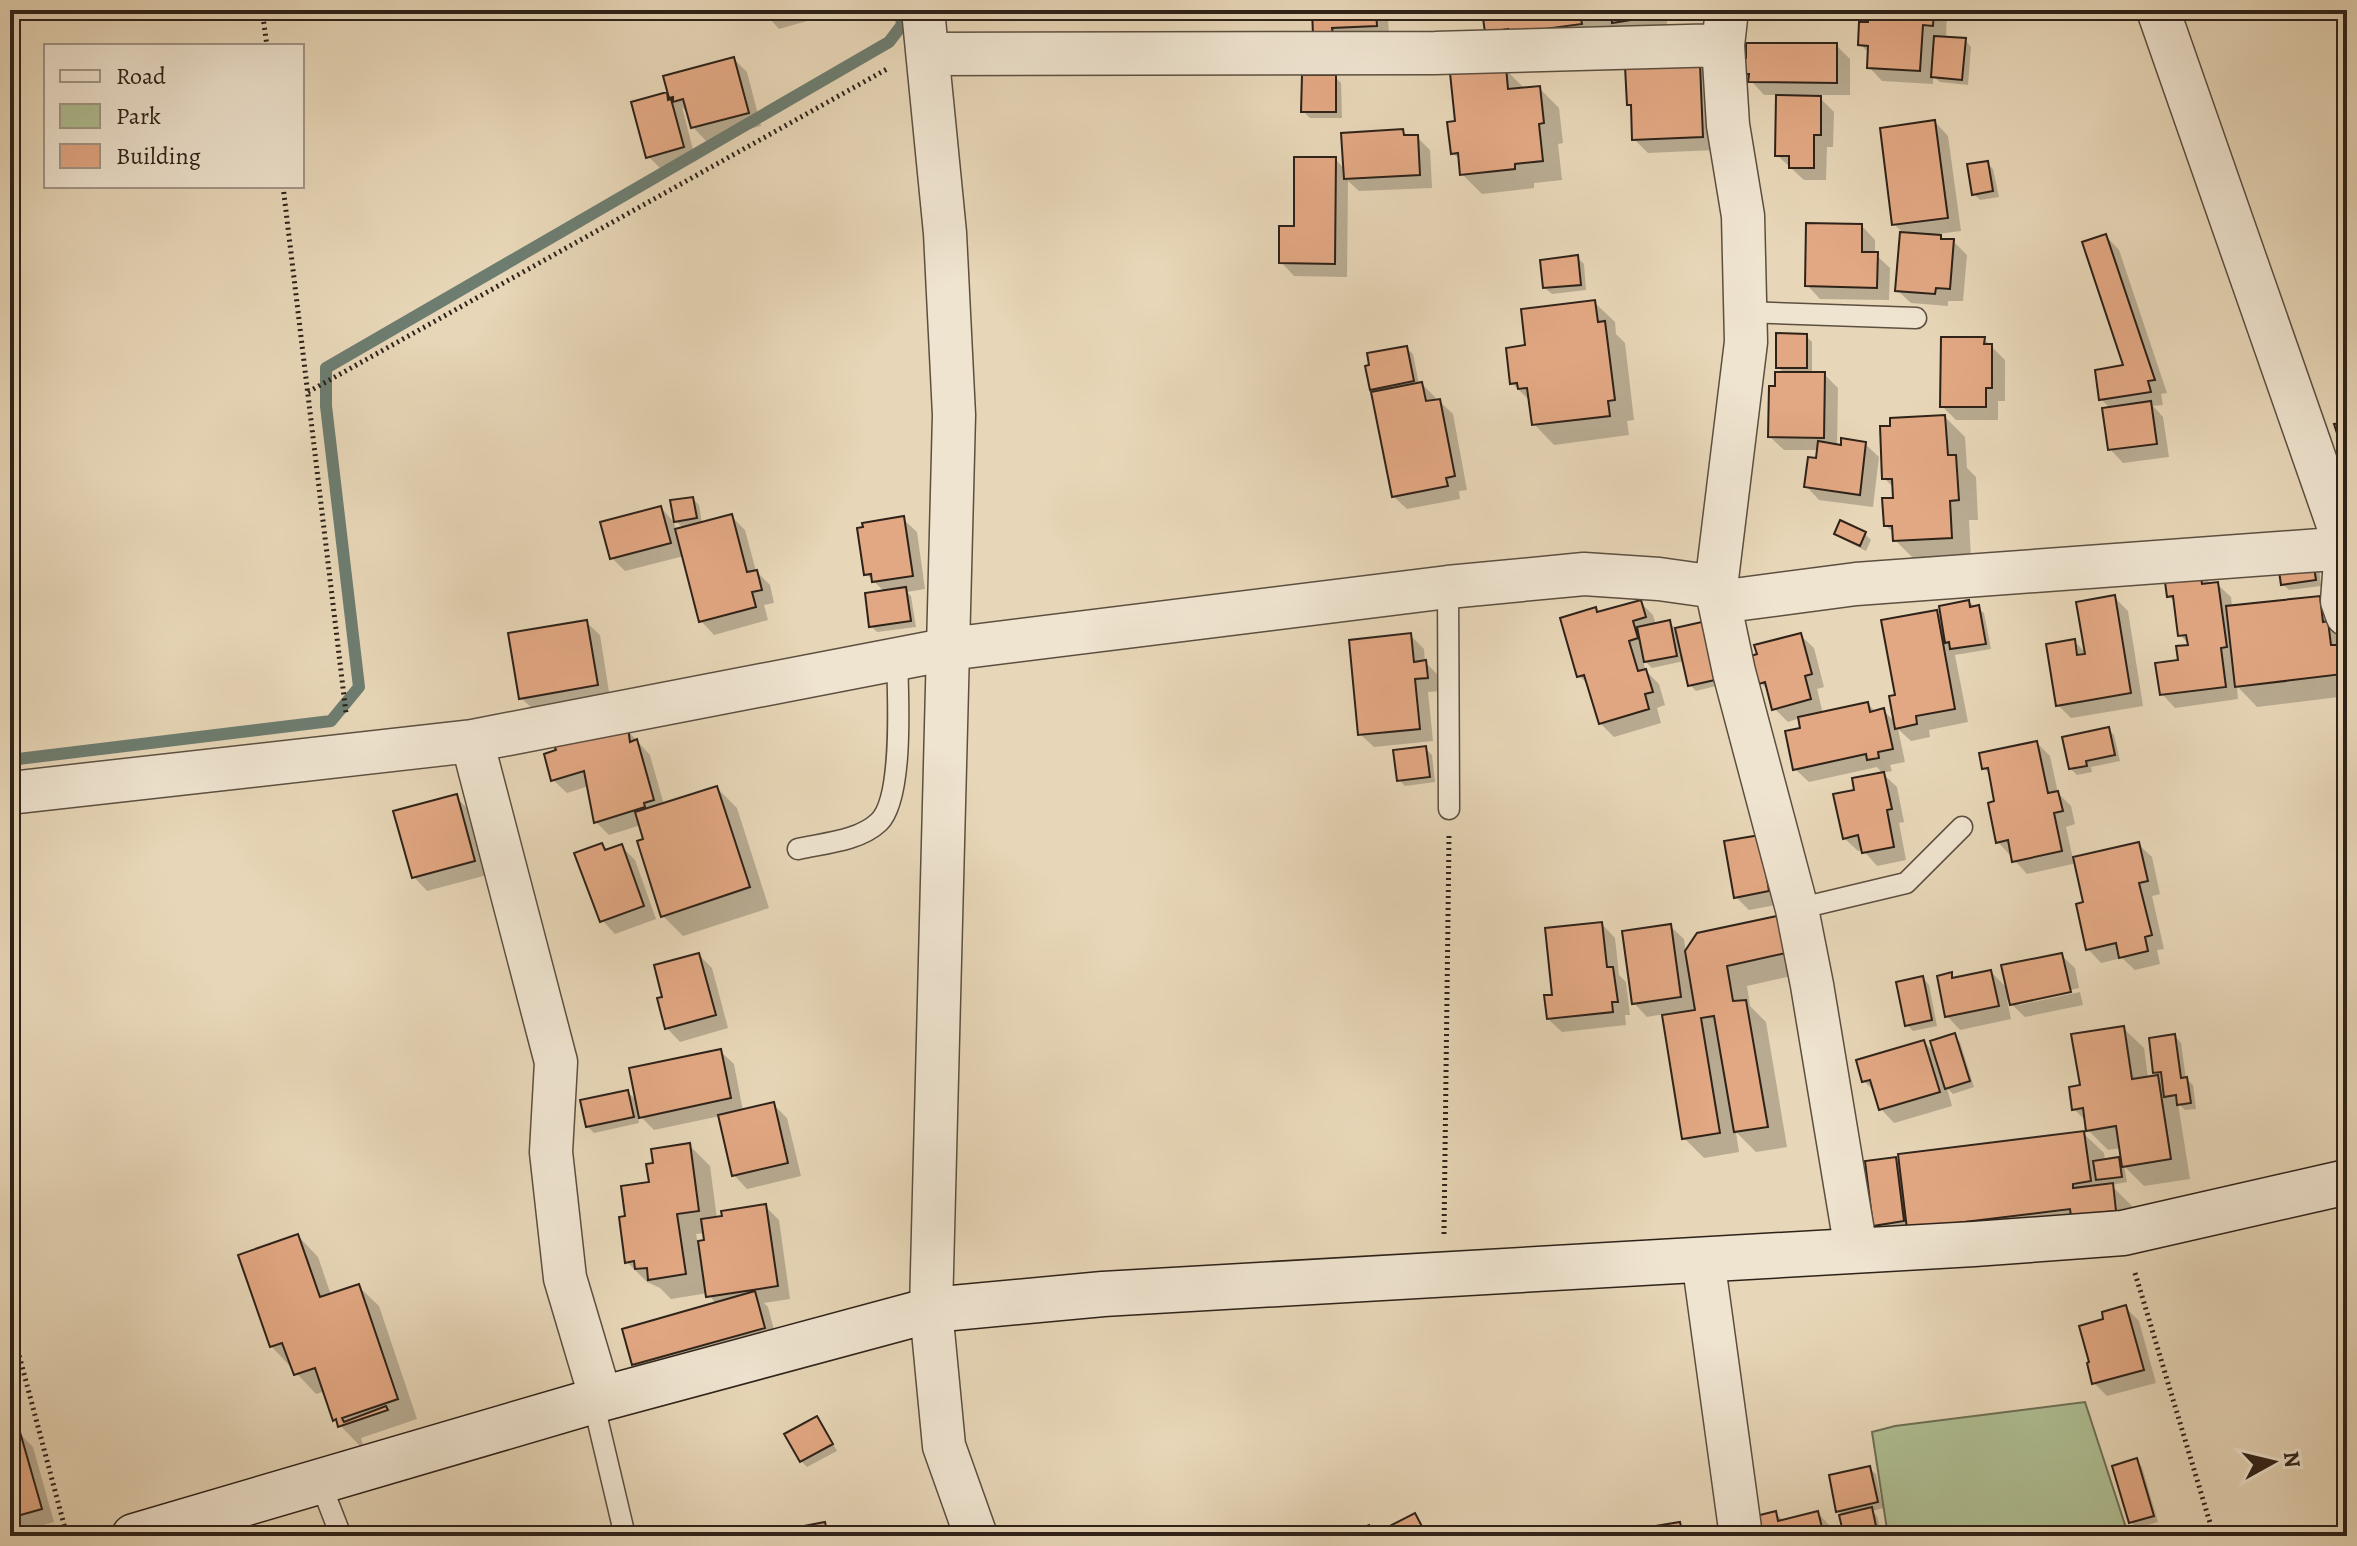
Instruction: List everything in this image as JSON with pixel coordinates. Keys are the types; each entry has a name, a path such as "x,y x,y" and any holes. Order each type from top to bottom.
{"street":[{"path":"923,10 945,233 954,415 931,1310 944,1446 976,1536"},
{"path":"2158,10 2347,548 2342,601 2347,615"},
{"path":"928,54 1435,53 1725,27 1728,125 1743,216 1746,342 1717,594 1734,672 1797,909 1856,1250"},
{"path":"10,793 472,741 949,649 1448,587 1584,574 1659,579 1717,594 2347,548"},
{"path":"472,741 556,1062 551,1152 563,1265 597,1400"},
{"path":"134,1536 597,1400 931,1310 1103,1294 2123,1233 2347,1182"},
{"path":"1703,1259 1741,1536"}],"lane":[{"path":"1745,312 1916,318"},
{"path":"1448,587 1449,809"},
{"path":"798,849 860,835 881,821 891,798 898,741 897,659"},
{"path":"1797,909 1906,883 1962,827"},
{"path":"597,1400 625,1536"},
{"path":"320,1482 341,1536"}],"path":[{"path":"262,10 267,44"},
{"path":"308,392 900,62 928,54"},
{"path":"283,188 351,754"},
{"path":"1444,1275 1449,809"},
{"path":"2123,1233 2214,1536"},
{"path":"10,1321 67,1536"}],"green space":[{"path":"2085,1402 2128,1534 1888,1536 1872,1432 1895,1426"}],"building":[{"path":"1312,10 1376,10 1377,26 1332,28 1333,34 1313,35"},
{"path":"1482,10 1605,10 1606,15 1581,19 1582,24 1508,34 1508,29 1485,33"},
{"path":"1611,10 1655,10 1656,16 1612,23"},
{"path":"1868,10 1934,10 1933,26 1923,25 1920,71 1867,68 1868,46 1858,45 1859,22 1868,22"},
{"path":"1934,36 1966,38 1962,80 1931,77"},
{"path":"1746,43 1837,43 1837,83 1748,82 1749,74 1742,74"},
{"path":"734,57 749,113 691,128 683,99 673,102 673,97 669,98 663,76"},
{"path":"1700,64 1703,137 1632,140 1625,66"},
{"path":"1506,67 1508,89 1540,86 1544,123 1539,124 1543,161 1515,164 1515,169 1460,175 1458,153 1451,154 1447,122 1455,121 1450,73"},
{"path":"1302,75 1336,75 1336,112 1301,112"},
{"path":"667,92 684,147 646,158 631,102"},
{"path":"1776,95 1821,96 1821,135 1814,135 1814,168 1789,168 1789,156 1775,156"},
{"path":"1935,120 1948,218 1892,225 1880,128"},
{"path":"1403,129 1404,135 1418,135 1420,175 1344,179 1341,133"},
{"path":"1294,157 1336,157 1335,264 1279,263 1279,226 1294,226"},
{"path":"1988,161 1993,191 1972,195 1967,164"},
{"path":"1806,223 1862,224 1862,252 1878,252 1877,288 1805,286"},
{"path":"1900,232 1954,239 1950,289 1936,288 1935,294 1895,291"},
{"path":"2106,234 2155,380 2148,381 2151,392 2099,400 2095,370 2123,365 2082,242"},
{"path":"1578,255 1581,285 1543,288 1540,260"},
{"path":"1595,300 1598,322 1605,321 1615,400 1608,401 1610,416 1532,425 1527,388 1518,389 1517,383 1510,384 1506,348 1525,345 1521,309"},
{"path":"1776,333 1807,334 1807,368 1776,368"},
{"path":"1941,337 1985,337 1984,344 1992,344 1992,388 1986,388 1986,407 1940,407"},
{"path":"1407,346 1414,381 1370,390 1365,366 1369,365 1367,353"},
{"path":"1775,372 1825,372 1824,438 1768,437 1769,386 1775,386"},
{"path":"1422,382 1426,401 1440,399 1455,476 1446,478 1448,486 1392,497 1371,392"},
{"path":"2151,401 2157,444 2108,450 2102,408"},
{"path":"1945,415 1948,455 1956,455 1959,500 1950,501 1952,538 1893,541 1892,526 1884,526 1882,498 1893,498 1892,479 1882,479 1880,426 1890,426 1890,418"},
{"path":"2347,423 2347,464 2334,424"},
{"path":"1841,438 1866,442 1860,495 1804,487 1808,457 1816,458 1818,441 1841,445"},
{"path":"693,497 697,518 674,522 670,500"},
{"path":"661,506 671,543 610,559 600,522"},
{"path":"732,514 747,572 757,570 762,590 752,592 756,607 699,622 675,529"},
{"path":"904,516 913,576 872,582 871,574 864,575 857,528 863,527 862,523"},
{"path":"1840,520 1866,532 1860,546 1834,534"},
{"path":"2313,560 2316,580 2281,585 2278,564"},
{"path":"2200,569 2202,584 2218,582 2227,647 2221,648 2226,687 2160,695 2155,663 2178,660 2176,646 2188,645 2186,635 2178,636 2173,596 2167,597 2164,574"},
{"path":"906,587 911,621 869,627 865,593"},
{"path":"2115,595 2131,693 2056,706 2046,644 2075,639 2077,655 2085,654 2076,602"},
{"path":"2320,596 2323,622 2328,621 2331,645 2339,645 2343,674 2235,687 2226,606"},
{"path":"1641,600 1646,617 1633,621 1638,638 1629,641 1638,671 1646,669 1653,692 1645,694 1649,709 1599,724 1584,675 1577,677 1560,618 1596,607 1597,612"},
{"path":"1969,600 1970,607 1979,605 1986,644 1950,649 1949,642 1945,643 1939,606"},
{"path":"1937,610 1955,709 1916,716 1917,724 1895,729 1889,696 1895,695 1881,620"},
{"path":"587,620 598,685 519,699 508,633"},
{"path":"1670,620 1677,656 1644,662 1637,627"},
{"path":"1702,622 1715,680 1688,686 1675,628"},
{"path":"1411,633 1414,662 1426,660 1428,678 1415,679 1420,729 1358,735 1349,640"},
{"path":"1801,633 1812,674 1805,676 1811,699 1772,710 1765,682 1759,684 1751,656 1757,654 1754,645"},
{"path":"1868,702 1870,712 1884,708 1893,749 1878,752 1879,758 1867,760 1866,754 1793,770 1785,731 1800,728 1798,717"},
{"path":"2109,727 2115,755 2086,761 2087,766 2069,769 2062,737"},
{"path":"628,728 630,742 637,739 654,800 644,803 645,807 594,823 584,771 551,781 544,754 556,750 553,743"},
{"path":"2037,741 2048,793 2058,791 2063,811 2054,813 2062,851 2012,862 2008,840 1996,843 1988,803 1994,801 1988,768 1982,769 1979,753"},
{"path":"1426,746 1430,777 1397,781 1393,750"},
{"path":"1884,772 1892,809 1887,810 1894,847 1862,853 1858,835 1843,839 1833,794 1854,790 1852,778"},
{"path":"717,786 750,887 661,917 637,841 643,839 635,812"},
{"path":"457,794 475,861 412,878 393,811"},
{"path":"1760,835 1769,891 1734,898 1724,841"},
{"path":"2139,842 2148,881 2139,883 2152,935 2145,937 2148,951 2119,958 2116,943 2086,950 2076,904 2083,902 2073,857"},
{"path":"602,843 605,850 622,844 644,906 600,922 574,853"},
{"path":"1777,916 1786,953 1727,966 1733,1001 1746,1000 1768,1127 1734,1132 1714,1016 1701,1018 1720,1133 1682,1139 1662,1015 1695,1010 1685,951 1697,933"},
{"path":"1602,922 1607,967 1613,967 1618,1002 1612,1002 1613,1012 1547,1019 1544,995 1552,995 1545,928"},
{"path":"1671,924 1681,997 1632,1004 1622,931"},
{"path":"699,953 716,1015 665,1029 657,998 662,997 654,965"},
{"path":"2062,953 2071,992 2010,1005 2001,965"},
{"path":"1991,970 1999,1006 1945,1017 1937,976 1952,972 1952,978"},
{"path":"1923,976 1932,1020 1905,1026 1896,982"},
{"path":"2124,1026 2132,1079 2158,1075 2171,1159 2122,1167 2116,1126 2086,1131 2083,1108 2072,1110 2069,1087 2080,1085 2071,1034"},
{"path":"1955,1033 1970,1081 1945,1089 1930,1041"},
{"path":"2175,1034 2181,1078 2187,1077 2191,1103 2177,1105 2176,1095 2164,1097 2161,1072 2153,1073 2149,1038"},
{"path":"1924,1040 1940,1092 1879,1110 1870,1080 1862,1082 1856,1060"},
{"path":"721,1049 731,1098 639,1118 629,1068"},
{"path":"628,1090 634,1117 586,1127 580,1100"},
{"path":"774,1102 788,1163 732,1176 718,1115"},
{"path":"2084,1131 2091,1181 2073,1184 2073,1188 2113,1183 2116,1211 2071,1216 2070,1209 1907,1229 1898,1154"},
{"path":"690,1143 699,1211 677,1214 686,1274 648,1280 647,1268 635,1269 634,1261 625,1263 619,1217 625,1216 621,1186 649,1182 646,1164 653,1163 651,1149"},
{"path":"1896,1157 1904,1221 1873,1226 1865,1161"},
{"path":"2119,1157 2122,1177 2096,1180 2093,1161"},
{"path":"766,1204 778,1286 706,1297 698,1241 704,1240 701,1219 722,1216 721,1211"},
{"path":"298,1234 320,1297 359,1284 398,1399 342,1418 344,1422 386,1406 388,1410 338,1427 336,1419 333,1421 315,1368 294,1375 282,1343 270,1347 238,1255"},
{"path":"755,1291 765,1328 632,1365 622,1329"},
{"path":"2126,1305 2144,1370 2092,1384 2079,1326 2103,1319 2102,1312"},
{"path":"817,1416 833,1444 800,1462 784,1434"},
{"path":"20,1432 42,1509 10,1518 10,1435"},
{"path":"2137,1458 2154,1516 2129,1523 2112,1466"},
{"path":"1870,1466 1878,1502 1836,1512 1829,1475"},
{"path":"1872,1507 1877,1531 1844,1536 1839,1515"},
{"path":"1776,1511 1778,1521 1818,1511 1824,1536 1757,1536 1752,1517"},
{"path":"1415,1513 1427,1536 1386,1536 1382,1530"},
{"path":"825,1522 828,1536 784,1536 783,1530"},
{"path":"1680,1522 1683,1536 1632,1536 1631,1530"},
{"path":"1369,1525 1374,1536 1345,1536"}],"waterway":[{"path":"10,760 331,721 359,687 326,406 326,368 889,42 902,25 900,10"}]}
